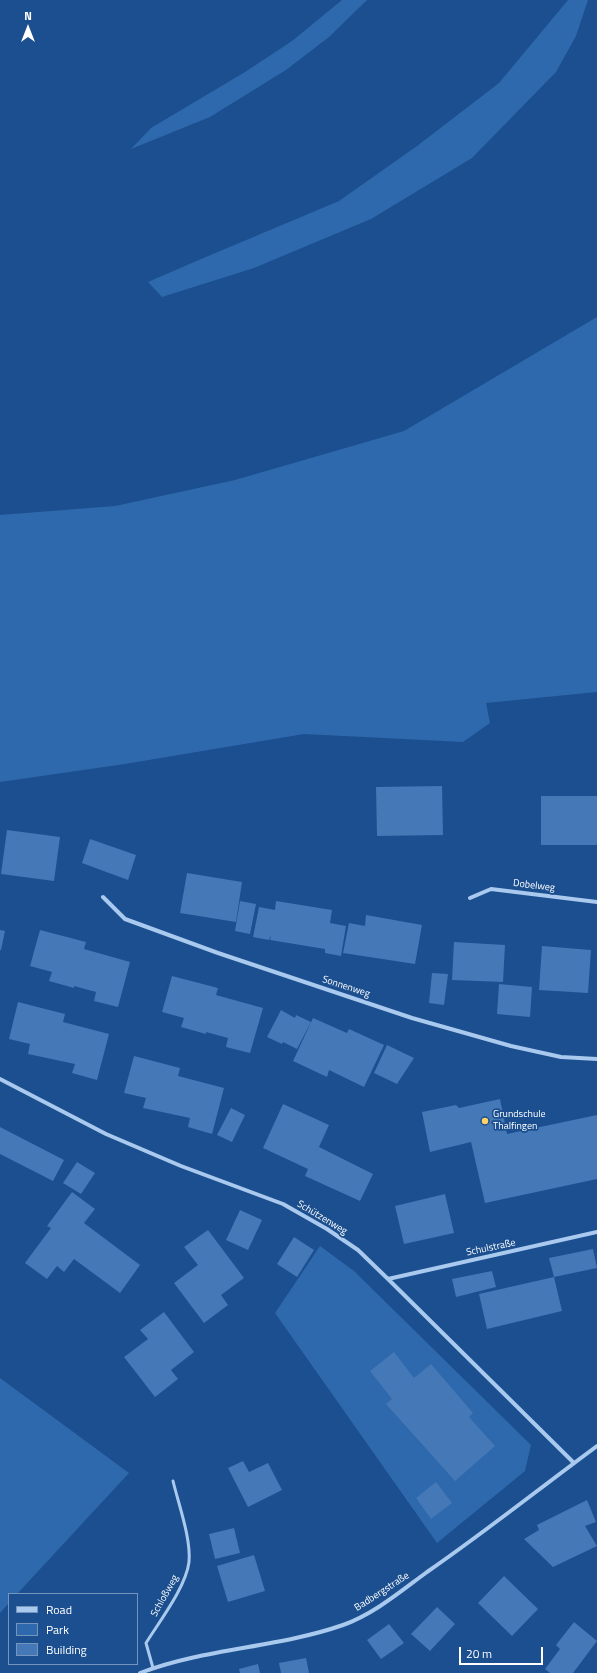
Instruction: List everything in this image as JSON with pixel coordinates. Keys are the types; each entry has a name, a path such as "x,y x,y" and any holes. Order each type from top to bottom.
{"street":[{"name":"Dobelweg","path":"470,898 491,889 597,902"},
{"name":"Sonnenweg","path":"103,897 125,919 218,953 412,1018 512,1046 561,1057 597,1059"},
{"name":"Schützenweg","path":"0,1079 106,1134 181,1166 283,1204 327,1229 358,1250 388,1278 574,1463"},
{"name":"Schulstraße","path":"388,1278 597,1232"},
{"name":"Badbergstraße","path":"140,1673 187,1659 316,1633 344,1624 370,1612 475,1539 597,1446"}],"lane":[{"name":"Schloßweg","path":"153,1668 146,1643 184,1580 189,1563 187,1536 173,1481"}],"green space":[{"path":"342,0 367,0 329,37 286,70 210,117 131,149 151,128 245,72 292,41"},
{"path":"568,0 588,0 576,36 556,72 472,158 371,219 254,268 162,297 148,282 339,201 417,146 499,83"},
{"path":"597,317 597,692 486,703 490,723 463,742 304,734 125,764 0,782 0,515 115,506 235,480 404,431"},
{"path":"320,1246 354,1271 531,1445 525,1471 437,1543 275,1313"},
{"path":"0,1378 129,1473 18,1593 8,1593 8,1604 0,1613"}],"building":[{"path":"442,786 443,835 377,836 376,787"},
{"path":"541,796 597,796 597,845 541,845"},
{"path":"7,830 60,837 54,881 1,874"},
{"path":"90,839 136,855 128,880 82,863"},
{"path":"187,873 242,882 236,922 180,913"},
{"path":"240,901 256,904 250,934 235,931"},
{"path":"276,901 332,910 330,923 346,926 341,956 325,953 325,949 270,940 271,935 269,940 253,937 259,907 275,910"},
{"path":"366,915 422,925 415,964 343,953 349,923 365,926"},
{"path":"0,930 5,931 1,950 0,950"},
{"path":"40,930 86,942 84,949 130,962 118,1007 94,1001 96,992 49,981 52,972 30,966"},
{"path":"454,942 505,945 503,982 452,980"},
{"path":"542,946 591,950 588,993 539,990"},
{"path":"432,973 448,974 444,1005 429,1003"},
{"path":"172,976 218,988 216,995 263,1008 250,1053 226,1047 228,1038 181,1027 184,1018 162,1012"},
{"path":"499,984 532,987 530,1017 497,1014"},
{"path":"18,1002 65,1014 63,1022 109,1034 97,1080 72,1073 75,1064 28,1054 30,1044 9,1039"},
{"path":"281,1010 295,1018 296,1015 311,1022 297,1049 283,1042 282,1044 267,1037"},
{"path":"313,1018 347,1033 349,1029 384,1045 364,1087 329,1070 327,1077 293,1061"},
{"path":"387,1045 414,1058 397,1084 374,1073"},
{"path":"134,1056 180,1068 178,1076 224,1088 212,1134 188,1127 190,1118 143,1108 146,1098 124,1093"},
{"path":"500,1099 507,1134 597,1115 597,1179 485,1203 471,1142 430,1152 422,1112 456,1105 459,1108"},
{"path":"283,1104 329,1125 319,1147 373,1174 360,1201 305,1176 308,1169 263,1148"},
{"path":"231,1108 245,1115 232,1142 217,1135"},
{"path":"0,1127 64,1160 53,1181 0,1154"},
{"path":"77,1162 95,1173 81,1194 63,1183"},
{"path":"72,1192 95,1209 84,1223 140,1265 120,1293 74,1259 64,1272 57,1266 47,1279 25,1263 51,1228 47,1226"},
{"path":"445,1194 454,1233 404,1244 395,1206"},
{"path":"240,1210 262,1220 248,1250 226,1240"},
{"path":"208,1230 244,1278 221,1295 228,1305 204,1323 174,1283 198,1265 184,1247"},
{"path":"294,1237 314,1250 297,1277 277,1264"},
{"path":"593,1249 597,1268 554,1277 549,1258"},
{"path":"492,1271 496,1287 456,1297 452,1279"},
{"path":"554,1277 562,1311 487,1329 479,1294"},
{"path":"164,1312 194,1352 171,1370 178,1379 155,1397 124,1357 148,1339 140,1330"},
{"path":"394,1352 414,1378 431,1364 473,1413 469,1417 495,1446 455,1481 386,1404 392,1399 370,1371"},
{"path":"243,1461 249,1472 268,1463 282,1490 248,1507 228,1468"},
{"path":"436,1482 452,1503 431,1519 416,1498"},
{"path":"587,1500 596,1522 585,1526 597,1546 553,1567 524,1539 539,1530 537,1525"},
{"path":"234,1528 240,1553 215,1559 209,1534"},
{"path":"254,1555 265,1591 228,1602 217,1566"},
{"path":"504,1576 538,1609 512,1636 478,1603"},
{"path":"437,1607 455,1624 430,1651 411,1634"},
{"path":"574,1622 597,1641 573,1673 550,1673 545,1669 560,1649 556,1645"},
{"path":"389,1624 404,1643 381,1659 367,1640"},
{"path":"306,1658 309,1673 281,1673 279,1663"},
{"path":"258,1664 260,1673 240,1673 239,1669"}],"place":[{"name":"Grundschule Thalfingen","path":"485,1121"}]}
